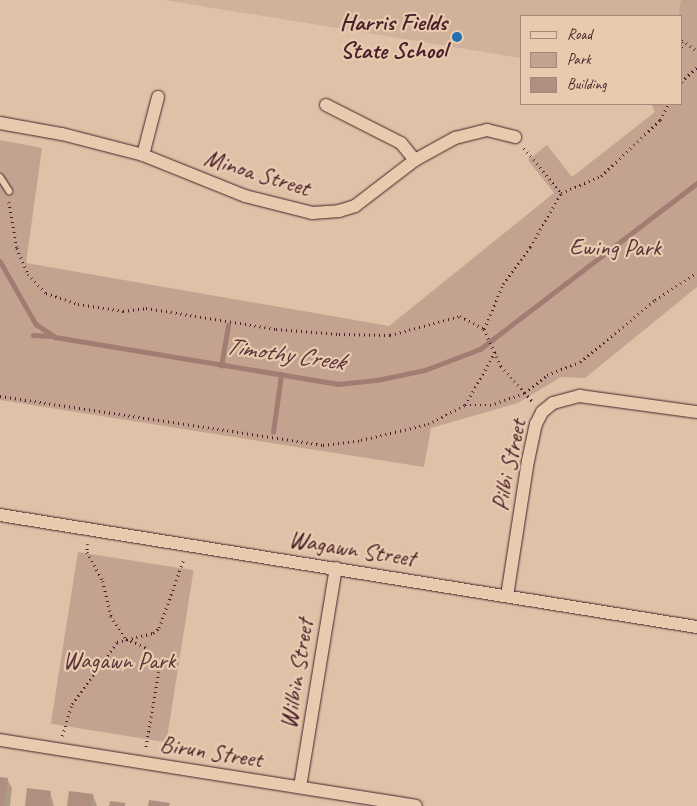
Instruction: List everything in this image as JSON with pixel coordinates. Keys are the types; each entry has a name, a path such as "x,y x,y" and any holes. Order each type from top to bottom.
{"street":[{"path":"143,156 158,98"},
{"path":"326,105 401,143 415,160"},
{"name":"Minoa Street","path":"0,123 62,134 143,156 245,196 312,213 339,212 355,206 415,160 434,148 471,133 486,130 515,137"},
{"name":"Pilbi Street","path":"507,596 528,462 536,424 542,412 553,403 580,396 697,412"},
{"name":"Wagawn Street","path":"0,515 697,627"},
{"name":"Wilbin Street","path":"300,787 336,568"},
{"name":"Birun Street","path":"0,740 416,806"}],"lane":[{"path":"0,176 9,191"}],"path":[{"path":"682,40 697,51"},
{"path":"682,81 697,67"},
{"path":"484,329 503,284 530,247 561,193 601,176 660,120 668,105"},
{"path":"515,137 561,193"},
{"path":"9,191 17,248 28,274 46,293 78,304 122,311 146,308 276,329 339,334 390,334 460,316 469,318 484,329 502,366 542,412"},
{"path":"0,396 323,445 428,424 465,405 490,405 525,393 547,374 580,362 655,300 697,272"},
{"path":"465,405 495,351"},
{"path":"90,529 87,552 103,581 111,616 126,639 145,647 157,663 159,672 144,762"},
{"path":"60,749 65,720 72,704 117,642 153,633 159,628 188,544"}],"shaded area":[{"name":"Harris Fields State School","path":"164,0 681,0 678,15 520,15 520,58"}],"green space":[{"name":"Ewing Park","path":"681,0 697,0 697,287 585,378 561,377 518,403 431,428 424,467 0,400 0,140 42,148 26,263 389,326 554,193 528,160 547,145 572,177 655,112 652,105 682,105 682,15 678,15"},
{"name":"Wagawn Park","path":"78,552 194,570 166,742 51,724"}],"building":[{"path":"0,777 8,778 4,806 0,806"},
{"path":"27,788 51,791 49,806 25,806"},
{"path":"69,791 93,794 92,806 67,806"},
{"path":"149,800 170,803 169,806 148,806"},
{"path":"110,801 125,803 125,806 109,806"}],"waterway":[{"name":"Timothy Creek","path":"0,261 36,324 55,337 338,384 377,380 425,370 480,349 697,183"},
{"path":"221,366 228,326"},
{"path":"33,335 52,336"},
{"path":"273,432 281,375"}],"place":[{"name":"Harris Fields State School","path":"457,37"}]}
